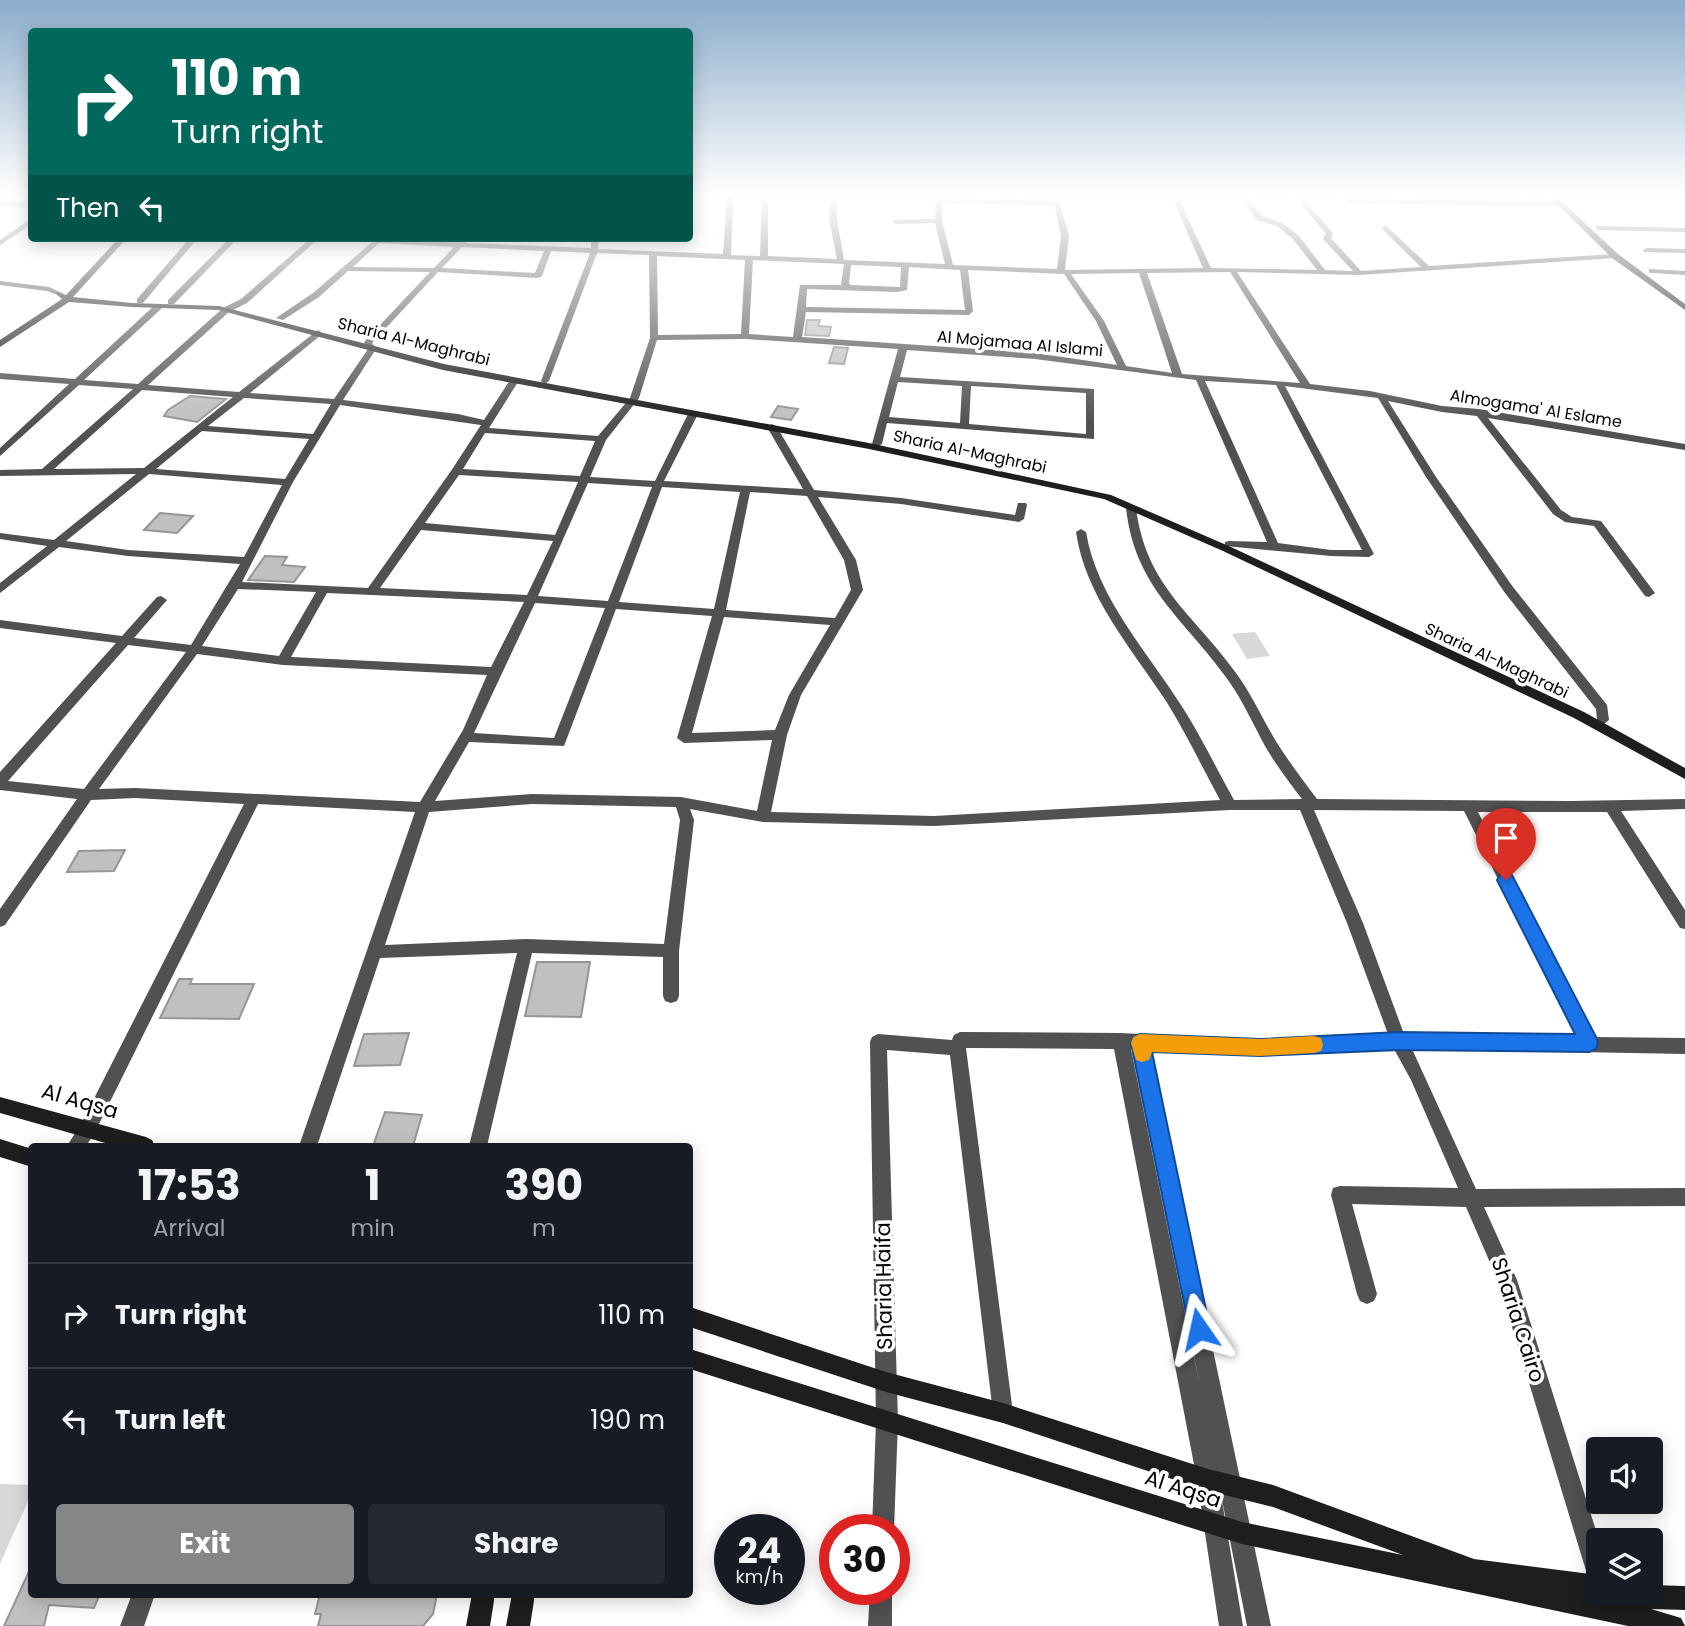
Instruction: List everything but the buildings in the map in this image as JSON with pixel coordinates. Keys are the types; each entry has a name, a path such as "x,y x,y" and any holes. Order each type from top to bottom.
{"main road":[{"path":"0,335 66,296 85,273"},
{"path":"0,344 66,296 89,273"},
{"path":"1638,273 1685,307"},
{"path":"1654,273 1685,297"},
{"name":"Sharia Al-Maghrabi","path":"66,296 230,308 280,318 370,346 446,363 1093,487 1193,527 1604,720 1685,766"},
{"name":"Sharia Al-Maghrabi","path":"66,296 159,306 230,308 513,382 633,399 693,414 772,427 1107,497 1227,549 1579,715 1685,774"},
{"name":"Al Aqsa","path":"0,1105 136,1143"},
{"path":"0,1148 28,1157"},
{"name":"Al Aqsa","path":"693,1318 886,1382 1003,1413 1208,1480 1273,1496 1474,1570 1586,1585"},
{"name":"Al Aqsa","path":"693,1360 1242,1533 1609,1609 1673,1626"},
{"path":"1663,1597 1685,1598"},
{"path":"478,1626 483,1598"},
{"path":"518,1626 523,1598"}],"street":[{"path":"140,301 164,273"},
{"path":"171,302 200,273"},
{"path":"43,474 139,386 276,273"},
{"path":"280,318 316,295 342,273"},
{"path":"0,921 87,795 193,651 235,585 288,482 317,438 370,346 436,273"},
{"path":"487,273 538,276 539,273"},
{"path":"545,381 586,273"},
{"path":"309,1143 424,807 465,737 531,599 601,439 633,399 654,338 653,273"},
{"path":"745,336 748,273"},
{"path":"844,273 845,284 849,286"},
{"path":"797,340 803,286 901,289 904,288 905,273"},
{"path":"802,309 966,313 969,311 965,273"},
{"path":"1064,273 1100,321 1122,366"},
{"path":"1143,273 1178,376"},
{"path":"1234,273 1307,386"},
{"path":"0,283 49,289 66,296"},
{"path":"0,453 79,383 159,306"},
{"path":"0,589 318,333"},
{"name":"Al Mojamaa Al Islami","path":"654,338 745,336 1035,356 1122,366 1178,376 1307,386 1382,398"},
{"path":"877,444 886,420 902,348"},
{"path":"0,376 337,402 483,426 601,439"},
{"path":"1199,377 1274,545"},
{"path":"886,420 1091,437 1091,391 893,379"},
{"path":"372,591 456,472 513,382"},
{"path":"1229,544 1274,545 1331,553 1369,554 1279,383"},
{"path":"964,427 967,384"},
{"path":"1382,398 1431,477 1508,590 1602,708 1604,720"},
{"name":"Almogama' Al Eslame","path":"1382,398 1685,447"},
{"path":"1479,412 1557,512 1569,520 1597,523 1649,593"},
{"path":"465,737 559,743 659,482 693,414"},
{"path":"763,817 780,736 795,695 856,588 850,560 772,427"},
{"path":"198,428 317,438"},
{"path":"0,473 147,471 288,482"},
{"path":"456,472 812,493 901,501 1019,519 1022,505"},
{"path":"746,488 719,613 684,738 780,736"},
{"path":"1131,508 1131,533 1158,586 1185,622 1231,674 1273,747 1312,803"},
{"path":"417,526 558,538"},
{"path":"1081,532 1084,558 1110,605 1180,713 1230,805"},
{"path":"0,536 56,545 246,561"},
{"path":"235,585 531,599 839,622"},
{"path":"283,661 324,589"},
{"path":"0,783 161,600"},
{"path":"0,624 283,661 495,671"},
{"path":"0,783 87,795 135,793 424,807 532,799 681,802 763,817 934,821 1312,803 1469,808 1685,804"},
{"path":"78,1143 254,798"},
{"path":"671,996 671,951 687,820 681,802"},
{"name":"Sharia Cairo","path":"1312,803 1305,806 1355,923 1399,1041 1417,1075 1507,1280 1586,1535"},
{"path":"1611,807 1685,923"},
{"path":"1469,808 1589,1043"},
{"path":"375,952 526,946 671,951"},
{"path":"479,1143 526,946"},
{"path":"1003,1413 958,1048 960,1040 1130,1042 1260,1048 1399,1041 1685,1045"},
{"name":"Sharia Haifa","path":"884,1514 887,1421 878,1042 958,1048"},
{"path":"1130,1042 1217,1526 1231,1626"},
{"path":"1130,1042 1242,1533 1259,1626"},
{"path":"1367,1294 1340,1195 1471,1198 1685,1197"},
{"path":"132,1626 142,1598"},
{"path":"880,1626 881,1605"}],"shaded area":[{"path":"1255,632 1270,656 1247,659 1232,634"},
{"path":"0,1484 28,1485 28,1501 0,1564"}],"slow traffic":[{"path":"1142,1053 1140,1043 1260,1048 1314,1045"}],"route":[{"path":"1199,1329 1140,1043 1260,1048 1376,1041 1589,1043 1506,880"}]}
